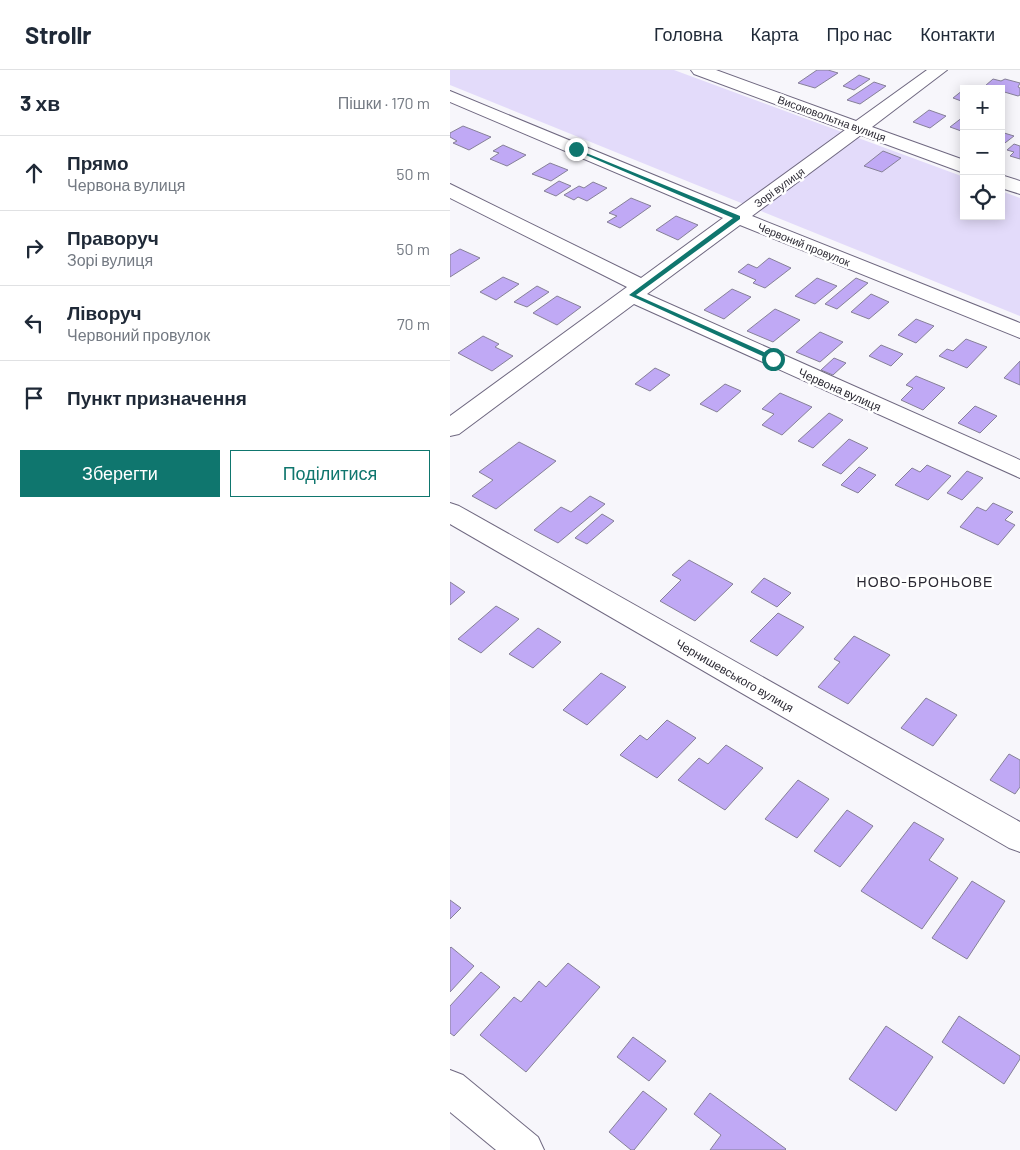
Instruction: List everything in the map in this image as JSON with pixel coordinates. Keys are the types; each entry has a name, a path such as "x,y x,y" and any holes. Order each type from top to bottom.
{"street":[{"name":"Високовольтна вулиця","path":"700,70 960,166"},
{"name":"Зорі вулиця","path":"450,428 938,70"},
{"name":"Червоний провулок","path":"450,96 738,217 1020,331"},
{"path":"1005,182 1020,188"},
{"name":"Червона вулиця","path":"450,190 638,291 1020,470"},
{"name":"Чернишевського вулиця","path":"450,512 1020,838"},
{"path":"450,1088 525,1150"}],"shaded area":[{"path":"450,70 674,70 960,176 960,220 1005,220 1005,192 1020,198 1020,316 450,85"}],"building":[{"path":"817,70 828,70 838,73 815,88 798,83"},
{"path":"859,75 870,79 854,90 843,86"},
{"path":"993,79 1001,81 1005,79 1020,83 1018,87 1020,88 1020,95 1005,92 1005,85 986,85"},
{"path":"874,82 886,86 860,104 847,100"},
{"path":"960,92 960,101 953,98"},
{"path":"929,110 946,116 930,128 913,122"},
{"path":"960,119 960,131 950,127"},
{"path":"463,126 491,137 469,150 453,143 457,141 450,137 450,133"},
{"path":"1005,133 1014,136 1005,143"},
{"path":"1014,144 1020,146 1020,159 1010,156 1014,152 1007,150"},
{"path":"503,145 526,155 507,166 490,159 499,153 493,151"},
{"path":"883,151 901,158 882,172 864,166"},
{"path":"550,163 568,170 551,181 532,174"},
{"path":"559,181 571,186 556,196 544,191"},
{"path":"593,182 607,188 587,201 578,197 574,200 564,195 579,186 584,188"},
{"path":"631,198 651,206 620,228 607,222 617,216 609,213"},
{"path":"676,216 698,225 678,240 656,230"},
{"path":"460,249 480,258 450,277 450,255"},
{"path":"769,258 791,268 765,288 753,283 756,280 738,272 748,264 757,268"},
{"path":"503,277 519,284 496,300 480,292"},
{"path":"817,278 837,286 815,304 795,296"},
{"path":"856,278 868,283 837,309 825,304"},
{"path":"537,286 549,292 527,307 514,302"},
{"path":"732,289 751,297 724,319 704,310"},
{"path":"871,294 889,302 869,319 851,312"},
{"path":"557,296 581,307 557,325 533,313"},
{"path":"775,309 800,320 773,342 747,331"},
{"path":"916,319 934,326 916,343 898,335"},
{"path":"820,332 843,342 820,362 796,352"},
{"path":"483,336 499,344 495,347 513,356 492,371 458,353"},
{"path":"966,339 987,347 967,368 939,356 947,349 953,351"},
{"path":"881,345 903,354 891,366 869,356"},
{"path":"834,358 846,363 833,375 821,370"},
{"path":"1020,361 1020,385 1004,378"},
{"path":"655,368 670,375 650,391 635,384"},
{"path":"916,376 945,388 923,410 901,400 913,388 906,385"},
{"path":"725,384 741,391 717,412 700,404"},
{"path":"780,393 812,407 782,435 762,425 774,414 762,409"},
{"path":"975,406 997,416 980,433 958,423"},
{"path":"829,413 843,420 813,448 798,441"},
{"path":"849,439 868,448 841,474 822,465"},
{"path":"519,442 556,461 496,509 472,496 493,480 479,472"},
{"path":"927,465 951,476 928,500 895,485 912,468 920,472"},
{"path":"859,467 876,475 858,493 841,485"},
{"path":"967,471 983,478 962,500 947,493"},
{"path":"590,496 605,504 558,543 534,530 561,507 571,512"},
{"path":"993,503 1013,512 1005,520 1015,525 998,545 960,527 977,507 986,511"},
{"path":"602,514 614,521 587,544 575,538"},
{"path":"689,560 733,584 695,621 660,601 681,580 672,575"},
{"path":"764,578 791,593 777,607 751,592"},
{"path":"450,582 465,592 450,605"},
{"path":"496,606 519,619 481,653 458,639"},
{"path":"778,613 804,627 777,656 750,641"},
{"path":"538,628 561,642 533,668 509,654"},
{"path":"854,636 890,655 848,704 818,687 840,662 834,659"},
{"path":"601,673 626,687 587,725 563,710"},
{"path":"926,698 957,715 933,746 901,728"},
{"path":"667,720 696,738 657,778 620,755 640,735 647,740"},
{"path":"726,745 763,768 725,810 678,780 699,758 708,764"},
{"path":"1009,754 1020,760 1020,787 1015,794 990,780"},
{"path":"798,780 829,799 797,838 765,819"},
{"path":"847,810 873,826 840,867 814,851"},
{"path":"914,822 944,839 929,860 958,878 922,929 861,891"},
{"path":"972,881 1005,901 967,959 932,938"},
{"path":"450,900 461,908 450,919"},
{"path":"450,948 474,966 450,992"},
{"path":"568,963 600,987 526,1072 480,1035 514,997 521,1002 539,981 546,987"},
{"path":"481,972 500,987 454,1036 450,1033 450,1006"},
{"path":"959,1016 1020,1056 1004,1084 942,1042"},
{"path":"886,1026 933,1057 896,1111 849,1079"},
{"path":"633,1037 666,1061 649,1081 617,1057"},
{"path":"643,1091 667,1109 634,1150 631,1150 609,1132"},
{"path":"710,1093 786,1149 710,1150 721,1135 694,1114"}],"district":[{"name":"НОВО-БРОНЬОВЕ","path":"925,581"}],"route":[{"path":"576,149 738,217 632,295 773,359"}]}
